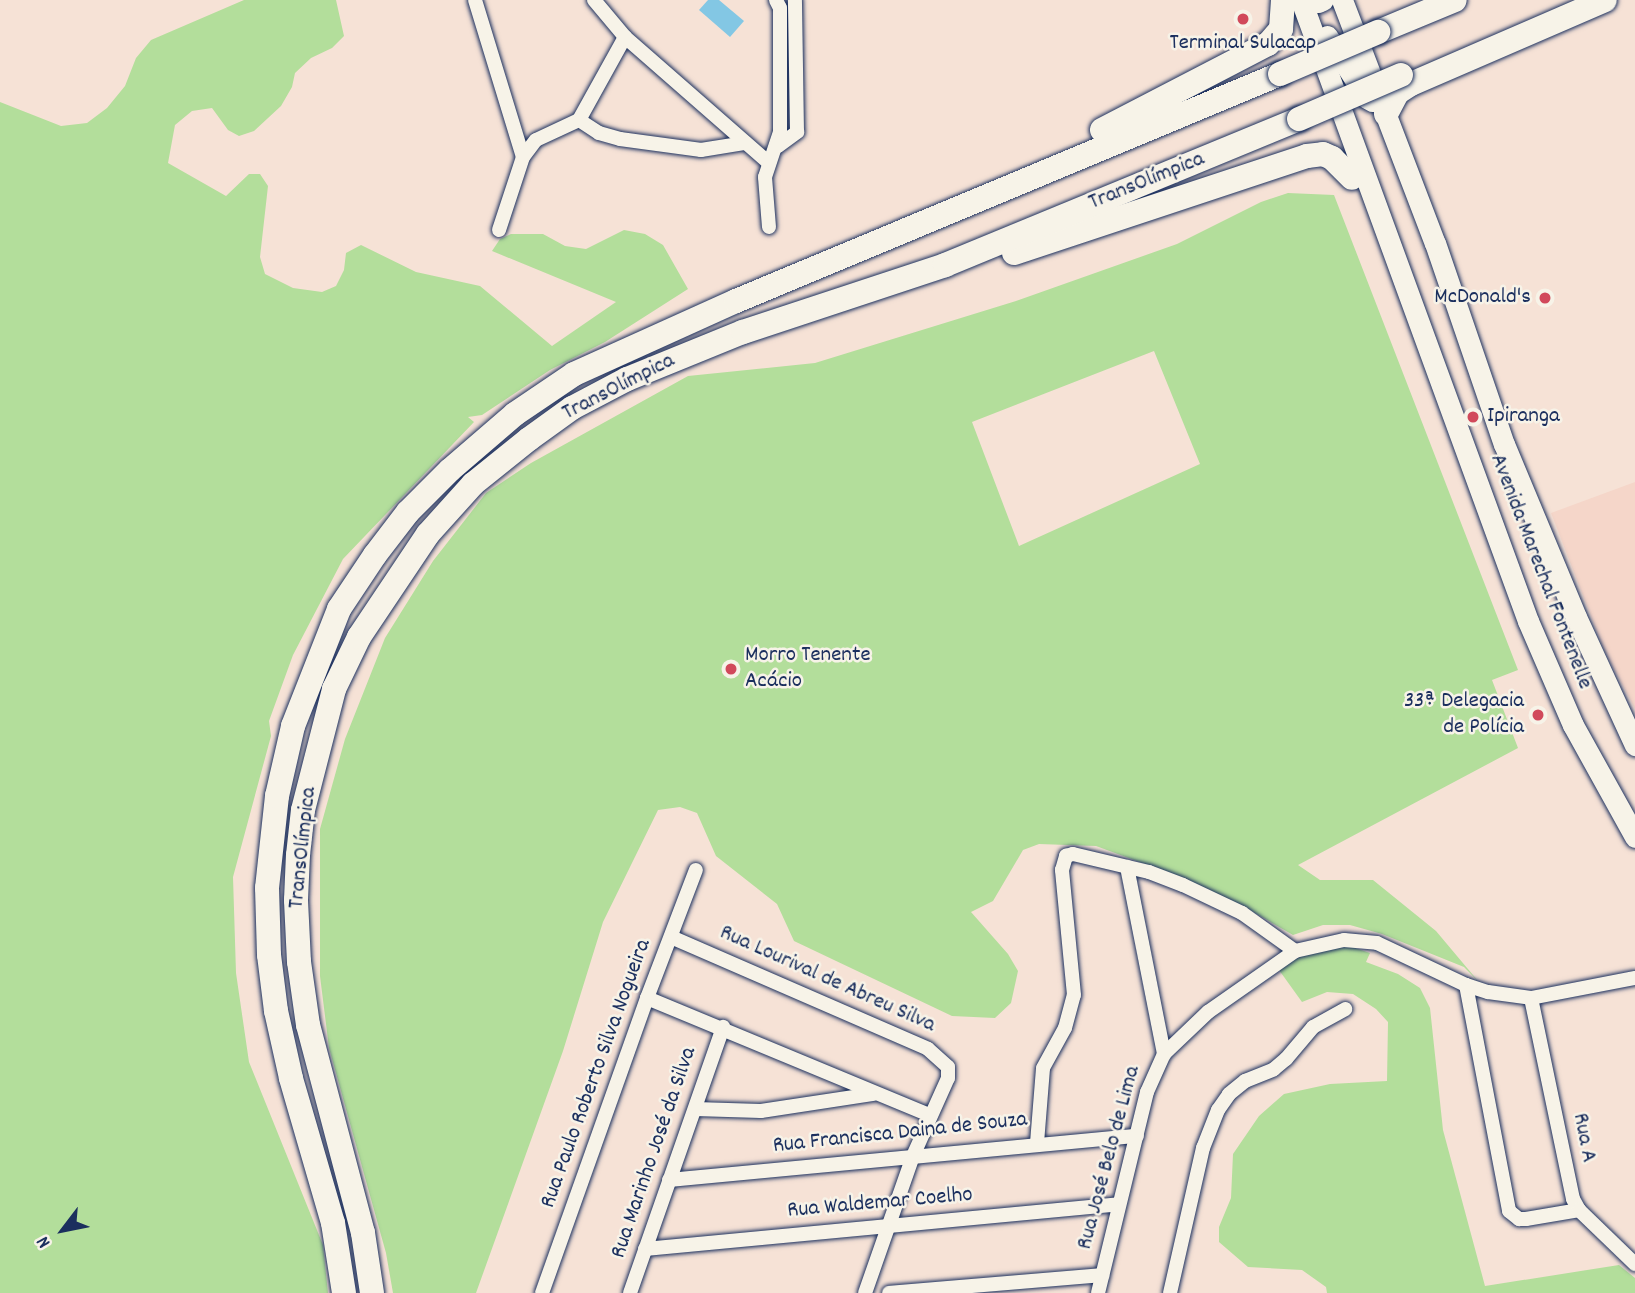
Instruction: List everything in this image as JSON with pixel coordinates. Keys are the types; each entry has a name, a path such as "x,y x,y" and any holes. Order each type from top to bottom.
{"highway":[{"name":"TransOlímpica","path":"344,1293 333,1223 291,1078 276,1011 269,955 267,888 277,796 293,726 340,609 408,513 515,414 558,384 613,355 953,212 1005,187 1455,0"},
{"name":"TransOlímpica","path":"372,1293 363,1233 308,1025 299,962 296,900 303,810 334,689 359,637 428,534 473,484 572,408 627,379 689,353 945,265 1299,119 1391,103 1586,0"},
{"path":"1391,103 1605,0"},
{"path":"1005,187 1105,129 1268,44 1301,1"},
{"path":"945,265 974,263 1014,253 1307,156 1323,154 1332,158 1353,178"}],"main road":[{"name":"Avenida Marechal Fontenelle","path":"1342,0 1391,103 1504,444 1581,629 1635,746"},
{"name":"Avenida Marechal Fontenelle","path":"1301,1 1552,681 1635,837"},
{"path":"1301,1 1367,98 1371,101 1391,103"},
{"path":"1301,1 1353,178 1374,222 1391,240"},
{"path":"1354,139 1369,128 1391,103"}],"street":[{"path":"475,0 523,157"},
{"path":"594,0 625,37 769,163"},
{"path":"776,0 780,8 778,146"},
{"path":"769,227 765,177 769,163 778,146 797,132 795,0"},
{"path":"499,230 523,157 536,140 579,120 625,37"},
{"path":"579,120 599,133 620,139 701,150 745,143"},
{"path":"1037,1143 1043,1068 1065,1028 1074,995 1062,864 1066,856 1073,854 1127,867 1183,885 1242,913 1295,951"},
{"path":"1127,867 1164,1054"},
{"name":"Rua Paulo Roberto Silva Nogueira","path":"542,1293 647,998 696,870"},
{"name":"Rua Lourival de Abreu Silva","path":"671,937 928,1049 948,1067 948,1078 930,1115"},
{"name":"Rua José Belo de Lima","path":"1098,1293 1147,1092 1164,1054 1208,1012 1295,951 1344,940 1377,943 1466,985 1488,992 1531,998 1635,978"},
{"path":"1466,985 1509,1211 1519,1219 1526,1220 1579,1210"},
{"path":"647,998 723,1027 875,1094 930,1115 887,1226 865,1293"},
{"name":"Rua A","path":"1531,998 1570,1192 1579,1210 1635,1264"},
{"path":"1170,1293 1203,1148 1218,1110 1229,1094 1245,1081 1280,1064 1313,1027 1345,1009"},
{"name":"Rua Marinho José da Silva","path":"630,1293 723,1027"},
{"path":"695,1109 761,1111 875,1094"},
{"name":"Rua Francisca Daina de Souza","path":"669,1180 1037,1143 1136,1136"},
{"name":"Rua Waldemar Coelho","path":"645,1249 1119,1204"},
{"path":"889,1293 1102,1275"}],"shaded area":[{"path":"1635,482 1635,709 1604,650 1551,513"}],"green space":[{"path":"244,0 336,0 344,36 332,48 311,58 295,73 292,87 281,106 254,131 239,136 228,130 212,108 192,111 175,125 168,163 226,196 249,174 260,174 268,186 260,257 265,274 293,288 322,292 336,286 344,270 346,253 361,245 416,272 480,286 552,346 616,302 492,251 500,239 511,234 543,234 565,246 586,249 624,230 645,234 663,245 688,289 605,342 550,370 482,415 468,417 474,422 343,559 293,655 269,721 271,736 233,877 236,973 249,1062 323,1245 328,1293 0,1293 0,102 61,126 87,123 107,108 125,86 136,58 151,40"},
{"path":"1288,193 1334,195 1518,670 1492,680 1518,748 1298,865 1320,880 1373,880 1436,931 1478,981 1464,967 1382,934 1350,925 1323,925 1293,935 1243,906 1175,875 1096,846 1039,844 1023,850 993,901 971,912 1008,954 1018,971 1011,1003 995,1018 952,1016 794,941 777,904 716,856 697,813 680,807 658,810 603,922 563,1051 476,1293 393,1293 386,1253 329,1048 320,976 320,829 345,739 385,638 433,561 486,493 531,463 688,376 815,363 1016,301 1177,244 1261,202","holes":["1154,351 1200,464 1019,546 972,422"]},
{"path":"1352,947 1370,953 1366,962 1398,974 1420,988 1430,1008 1443,1130 1485,1286 1619,1265 1635,1278 1635,1293 1327,1293 1326,1287 1302,1270 1248,1267 1219,1242 1219,1227 1231,1198 1233,1154 1259,1116 1284,1094 1330,1084 1387,1081 1388,1022 1376,1009 1353,994 1327,992 1302,1002 1279,970 1290,961 1320,948"}],"water":[{"path":"708,0 719,0 744,21 730,37 699,10"}],"place":[{"name":"Terminal Sulacap","path":"1243,19"},
{"name":"McDonald's","path":"1545,298"},
{"name":"Ipiranga","path":"1473,417"},
{"name":"Morro Tenente Acácio","path":"731,669"},
{"name":"33ª Delegacia de Polícia","path":"1538,715"}]}
